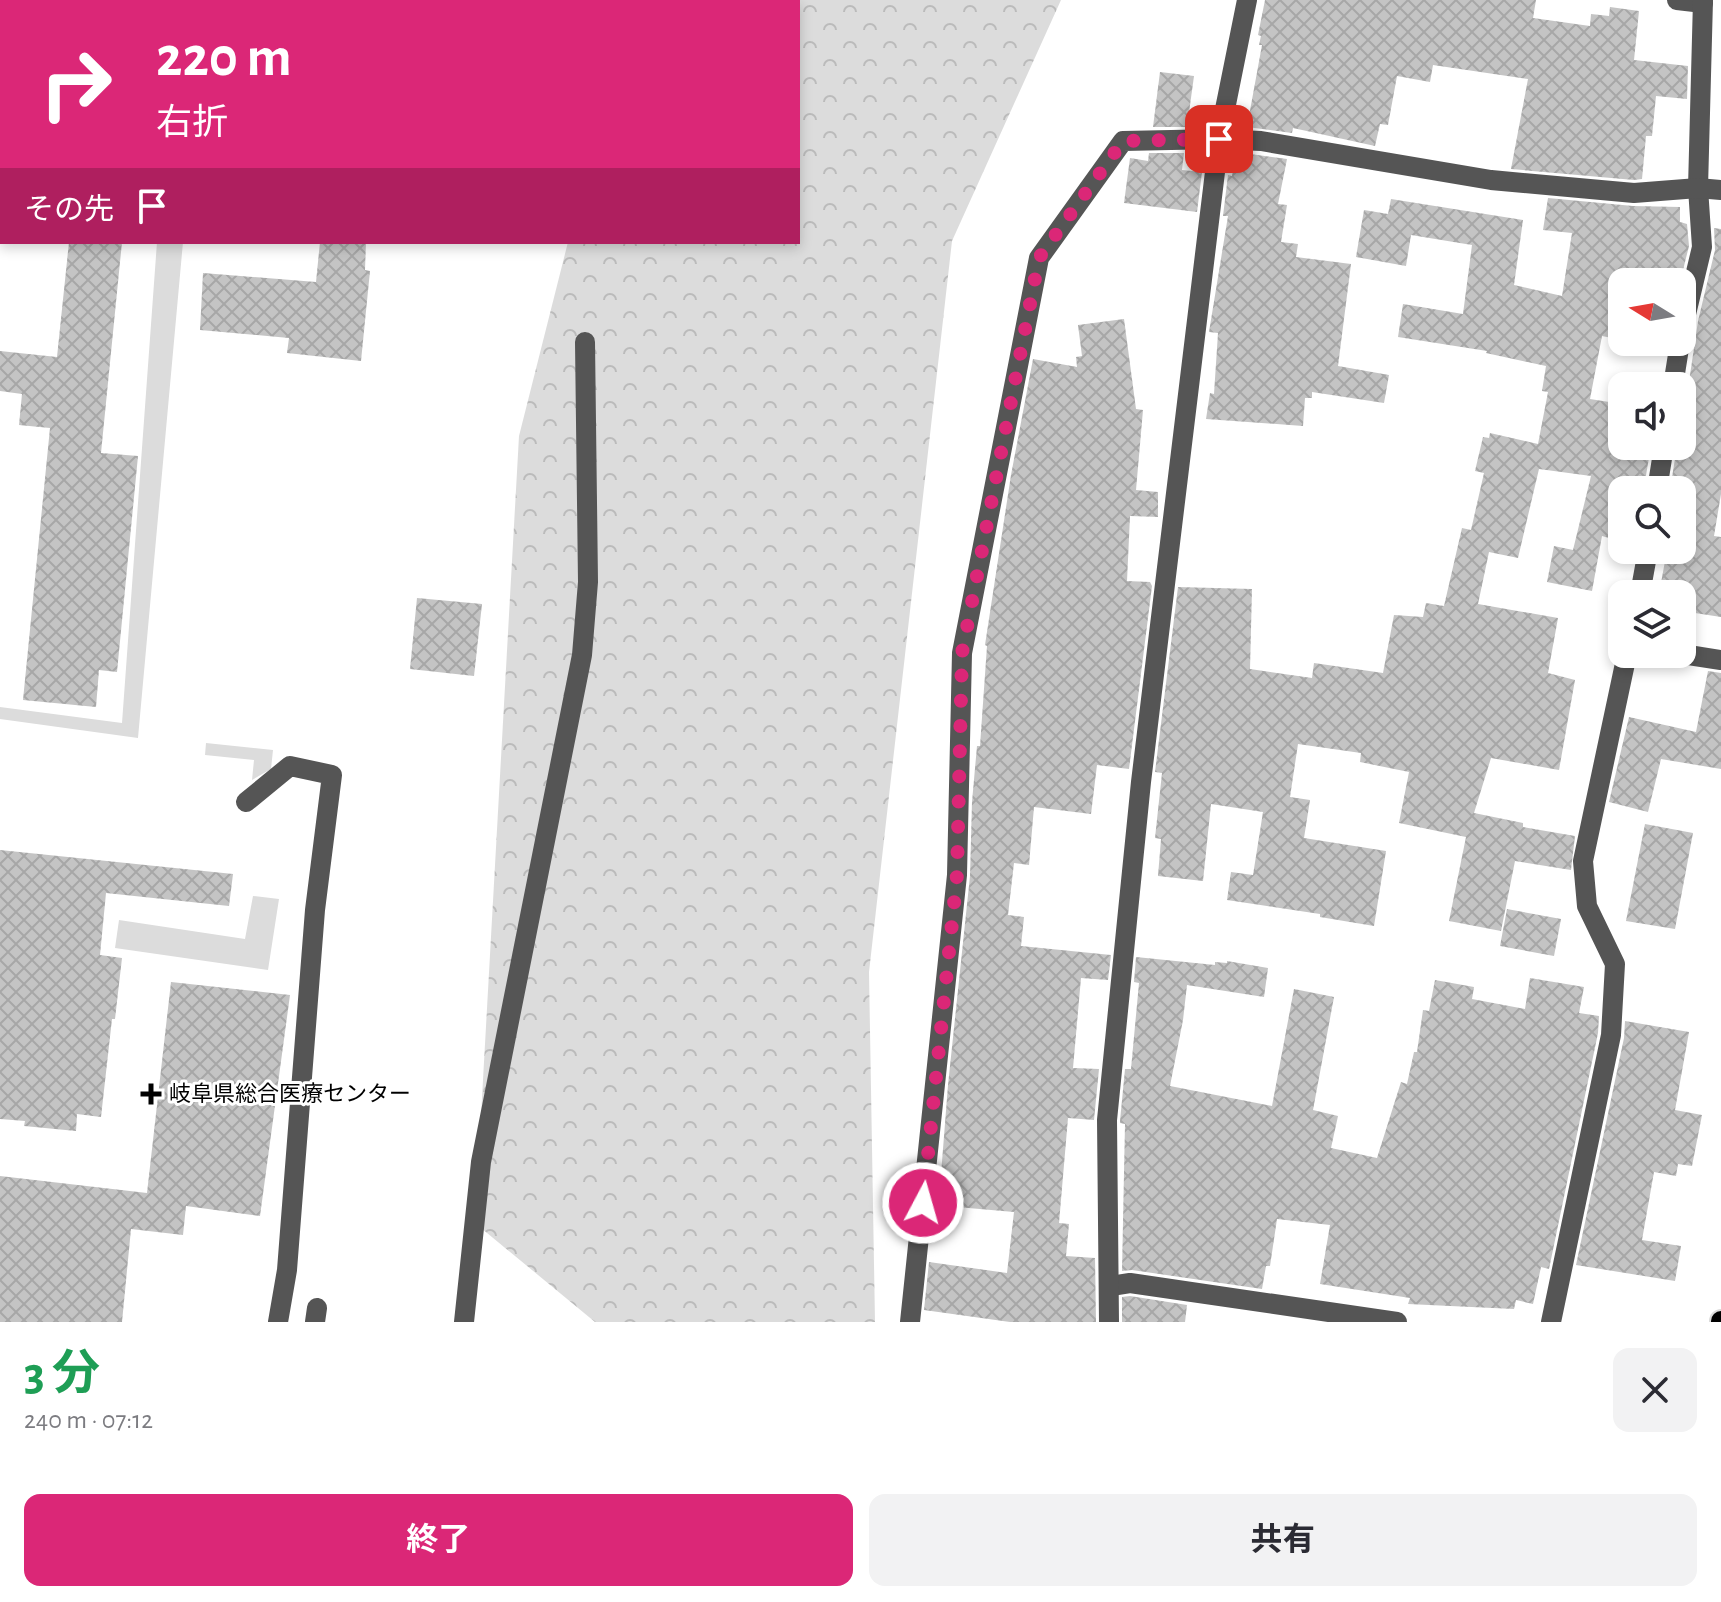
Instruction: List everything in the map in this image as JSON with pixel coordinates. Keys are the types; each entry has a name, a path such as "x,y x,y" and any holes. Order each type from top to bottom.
{"street":[{"path":"1109,1322 1107,1120 1141,782 1219,139 1247,0"},
{"path":"1677,0 1703,2 1698,188 1702,247 1696,272"},
{"path":"910,1322 957,875 962,653 1039,258 1123,141 1261,141 1491,180 1634,193 1698,188 1721,190"},
{"path":"464,1322 481,1162 582,655 588,582 585,342"},
{"path":"1696,656 1721,660"},
{"path":"1551,1322 1611,1035 1615,964 1587,906 1583,861 1624,668"},
{"path":"246,802 290,766 332,775 315,910 287,1270 278,1322"},
{"path":"1111,1286 1130,1283 1337,1318 1397,1322"}],"green space":[{"path":"800,0 1061,0 952,241 869,972 875,1322 595,1322 475,1223 519,436 567,244 800,244"},
{"path":"157,244 183,244 138,738 0,719 0,707 122,723"},
{"path":"206,743 273,750 271,769 252,780 254,760 205,755"},
{"path":"253,896 279,899 268,970 115,948 119,920 245,939"}],"building":[{"path":"1265,0 1536,0 1533,18 1590,26 1591,14 1609,16 1610,7 1639,11 1634,60 1688,66 1687,99 1656,96 1652,136 1646,136 1642,179 1634,180 1511,169 1528,79 1433,65 1430,82 1397,76 1388,125 1380,124 1375,146 1293,128 1292,133 1247,127 1262,45 1259,45 1261,36 1258,35"},
{"path":"1160,72 1194,76 1187,127 1153,127"},
{"path":"1149,153 1184,153 1182,170 1202,172 1197,212 1124,203 1130,158 1148,161"},
{"path":"1243,153 1287,159 1278,204 1287,205 1281,242 1298,244 1296,257 1351,264 1338,366 1389,375 1384,403 1312,392 1312,398 1305,398 1303,426 1206,419 1210,393 1214,394 1218,333 1209,332 1228,216 1223,216 1228,175 1232,176 1233,168 1241,169"},
{"path":"1548,198 1680,207 1680,222 1687,224 1689,246 1684,268 1608,268 1608,337 1602,336 1590,399 1608,402 1608,460 1649,460 1646,476 1608,476 1608,538 1602,536 1592,591 1547,582 1554,546 1573,550 1591,476 1539,469 1518,558 1489,552 1478,604 1558,618 1548,673 1575,680 1559,770 1491,758 1474,813 1523,823 1523,827 1575,836 1571,870 1515,861 1501,931 1449,921 1466,837 1399,823 1409,772 1360,762 1361,753 1298,744 1290,797 1310,800 1304,838 1386,851 1374,926 1320,917 1320,914 1227,900 1231,872 1253,875 1263,812 1211,804 1203,881 1158,876 1161,839 1155,838 1162,773 1155,772 1178,587 1252,589 1250,669 1312,678 1314,663 1383,673 1394,615 1423,617 1426,603 1444,606 1462,528 1471,530 1484,473 1475,471 1483,437 1489,438 1490,433 1538,444 1548,392 1542,391 1546,366 1487,351 1398,337 1403,304 1463,314 1472,245 1411,235 1406,266 1356,257 1364,210 1388,214 1391,199 1523,220 1514,285 1562,296 1572,233 1543,230"},
{"path":"1714,228 1721,229 1721,494 1714,536 1721,537 1721,617 1696,613 1696,580 1662,580 1664,564 1696,564 1696,476 1672,476 1675,460 1696,460 1696,372 1690,372 1693,356 1696,356 1698,321 1715,250"},
{"path":"69,244 122,244 101,453 138,456 117,672 99,670 96,707 23,700 50,428 19,425 22,394 0,391 0,351 57,357"},
{"path":"320,244 366,244 365,270 370,271 361,361 287,353 289,338 200,330 203,273 316,282"},
{"path":"1124,319 1136,409 1143,410 1136,490 1158,492 1158,517 1130,516 1127,581 1150,582 1152,586 1129,769 1097,765 1091,814 1034,807 1029,865 1014,863 1008,915 1024,917 1021,946 1111,955 1108,980 1081,978 1073,1068 1099,1069 1094,1120 1068,1118 1059,1223 1069,1224 1066,1256 1095,1258 1096,1322 1010,1322 924,1310 929,1262 1007,1273 1014,1212 957,1207 957,1201 939,1200 970,876 972,802 977,746 980,746 985,645 1011,475 1033,359 1077,367 1076,357 1082,356 1078,325"},
{"path":"417,598 482,604 474,676 410,669"},
{"path":"1708,671 1721,673 1721,769 1661,759 1648,812 1609,802 1629,717 1696,732"},
{"path":"1645,824 1693,833 1675,929 1626,921"},
{"path":"0,850 233,874 229,906 106,893 100,955 122,958 115,1019 112,1019 101,1117 77,1114 76,1131 24,1126 25,1121 0,1119"},
{"path":"1507,909 1561,919 1554,956 1500,946"},
{"path":"1136,957 1215,965 1215,962 1227,961 1268,968 1264,997 1187,985 1170,1086 1272,1106 1294,989 1334,997 1313,1110 1338,1116 1331,1148 1377,1158 1401,1082 1407,1084 1414,1052 1417,1052 1423,1010 1429,1011 1435,980 1474,987 1472,999 1525,1009 1530,978 1584,987 1579,1013 1599,1016 1598,1033 1549,1269 1541,1267 1533,1304 1516,1300 1514,1309 1408,1304 1410,1298 1320,1284 1330,1225 1277,1219 1270,1266 1266,1266 1262,1289 1122,1271 1125,1124 1120,1121 1125,1069 1131,1069 1139,983 1134,982"},
{"path":"171,982 290,995 260,1216 186,1206 183,1235 131,1229 122,1322 0,1322 0,1176 147,1193"},
{"path":"1625,1021 1689,1032 1675,1110 1702,1115 1692,1166 1678,1164 1676,1176 1654,1172 1642,1240 1681,1246 1675,1281 1576,1265"},
{"path":"1122,1297 1187,1305 1185,1322 1122,1322"}],"place":[{"name":"岐阜県総合医療センター","path":"151,1094"}],"route":[{"path":"923,1203 957,875 962,653 1039,258 1123,141 1219,139"}]}
